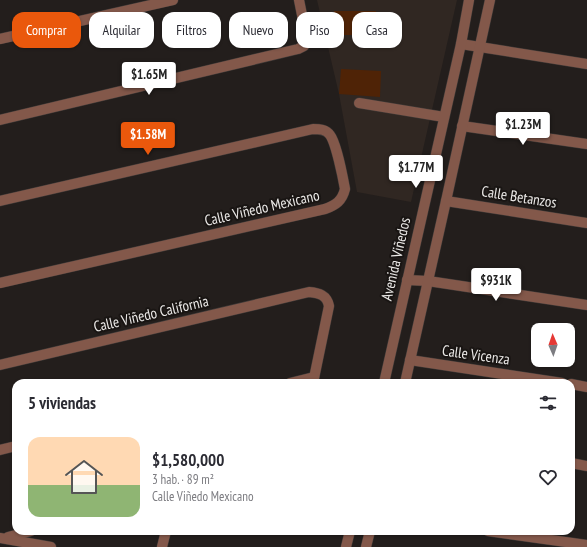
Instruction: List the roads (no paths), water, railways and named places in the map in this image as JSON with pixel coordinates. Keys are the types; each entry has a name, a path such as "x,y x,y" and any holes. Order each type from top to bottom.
{"street":[{"path":"0,39 173,0"},
{"path":"0,120 298,49 304,46 307,40 299,0"},
{"name":"Avenida Viñedos","path":"385,379 461,44 469,0"},
{"path":"406,379 490,0"},
{"path":"461,44 587,64"},
{"path":"359,103 444,117"},
{"path":"462,126 587,144"},
{"name":"Calle Viñedo Mexicano","path":"0,201 313,129 325,131 330,134 334,143 345,189 340,202 324,209 0,283"},
{"name":"Calle Betanzos","path":"446,201 587,223"},
{"path":"407,280 428,281 587,305"},
{"name":"Calle Viñedo California","path":"0,365 309,292 320,294 326,298 329,306 313,379"},
{"name":"Calle Vicenza","path":"410,360 536,379"},
{"path":"575,385 587,387"},
{"path":"0,450 12,447"},
{"path":"575,464 587,466"},
{"path":"2,538 14,535"},
{"path":"162,547 165,535"},
{"path":"346,547 349,535"},
{"path":"366,547 369,535"},
{"path":"516,535 587,545"},
{"path":"2,538 51,547"}]}
